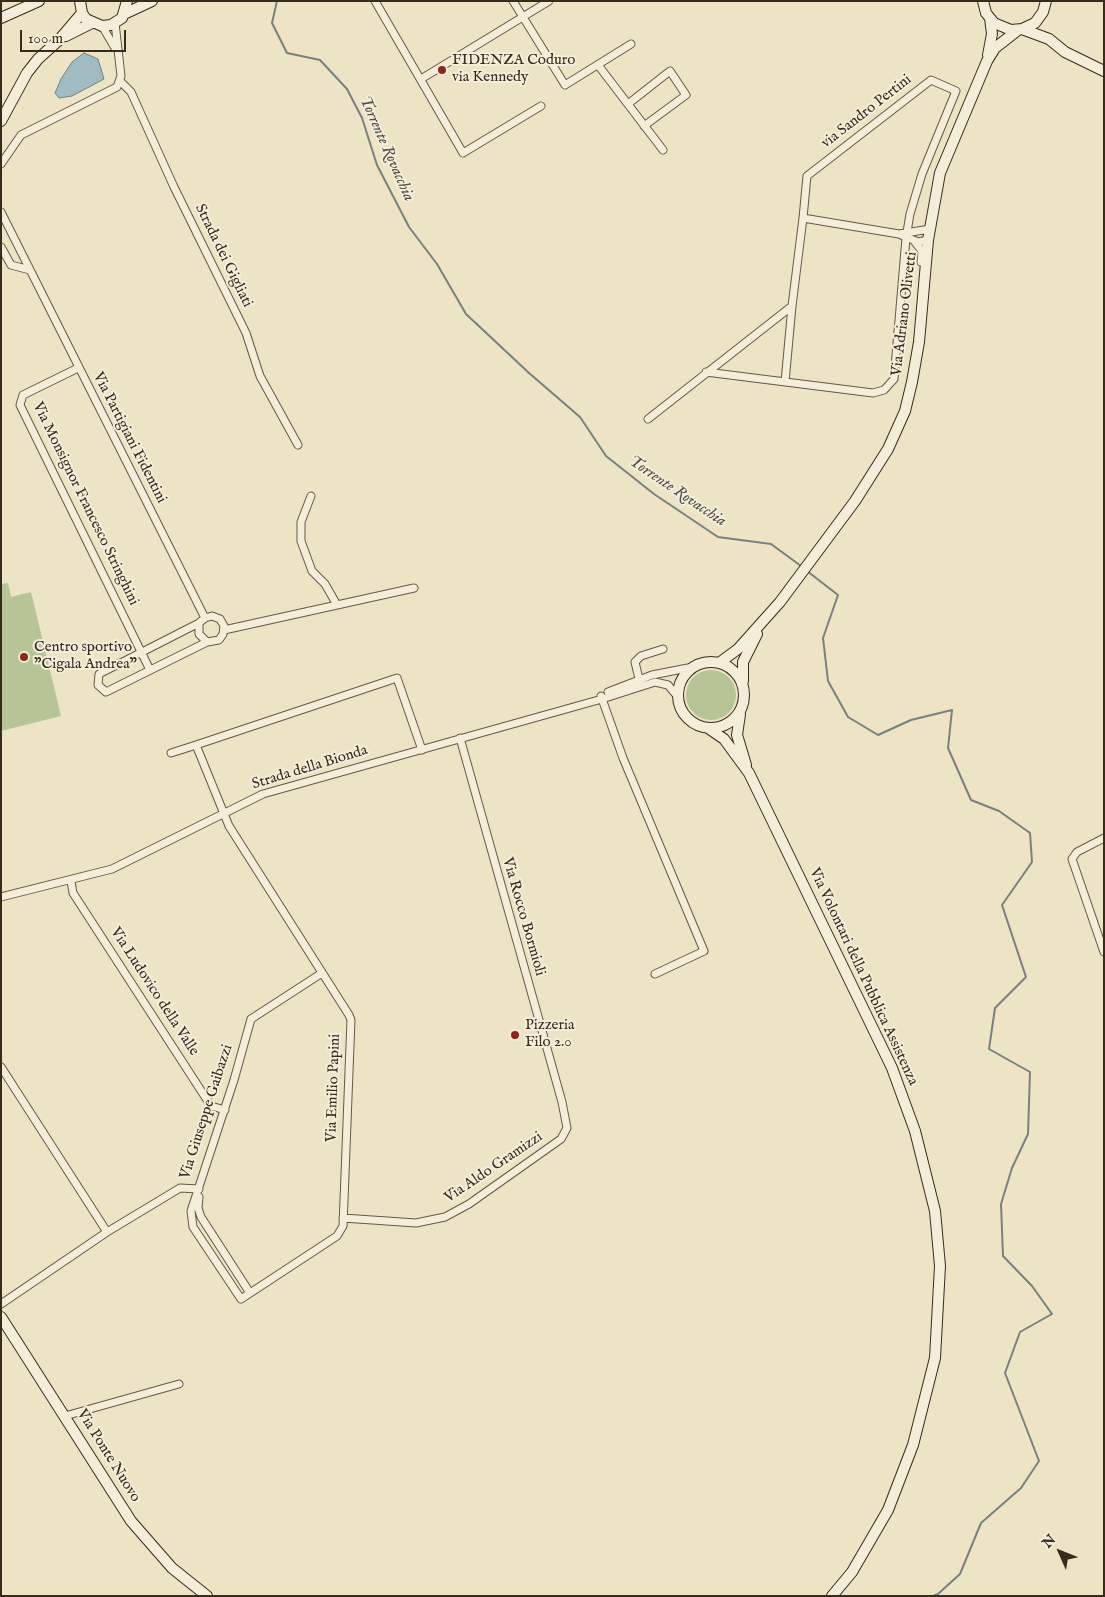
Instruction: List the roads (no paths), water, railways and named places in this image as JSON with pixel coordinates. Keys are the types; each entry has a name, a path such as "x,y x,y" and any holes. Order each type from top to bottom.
{"street":[{"path":"1,18 38,1"},
{"path":"80,1 82,13 97,25 117,50"},
{"path":"124,14 127,1"},
{"path":"59,40 97,25 115,23 124,14 152,1"},
{"path":"375,1 463,152 541,106"},
{"path":"514,1 565,84 631,44"},
{"path":"421,79 550,1"},
{"path":"983,1 990,18 992,34 987,61"},
{"path":"987,61 995,48 1020,29 1035,23 1043,12 1046,1"},
{"path":"1043,12 1046,32 1049,38 1065,52 1104,71"},
{"path":"1,121 27,73 38,58 59,40 82,13"},
{"path":"990,18 1005,29 1020,29 1049,38"},
{"path":"1,164 21,135 113,91 120,81 121,67 117,50 115,23"},
{"name":"Via Adriano Olivetti","path":"764,622 816,554 873,474 888,448 905,411 919,342 929,234 940,173 987,61"},
{"path":"598,65 663,150"},
{"path":"628,104 670,72 686,95 644,126"},
{"name":"via Sandro Pertini","path":"706,372 785,382 873,392 884,390 894,379 904,235 922,174 956,91 930,80 807,176 785,382"},
{"name":"Strada dei Gigliati","path":"120,81 131,92 174,187 246,333 260,376 298,445"},
{"name":"Via Partigiani Fidentini","path":"1,212 202,620"},
{"path":"803,218 904,235 929,234"},
{"path":"915,242 929,234"},
{"path":"904,235 915,242 922,251 921,275 924,283"},
{"path":"1,247 11,265 30,270"},
{"path":"648,419 792,306"},
{"name":"Via Monsignor Francesco Stringhini","path":"78,368 23,396 20,405 150,670"},
{"path":"311,496 301,522 301,541 312,571 325,584 337,605"},
{"path":"224,630 414,588"},
{"path":"216,617 222,622 224,630 219,640 207,642 106,692 98,685 99,674 202,620 216,617"},
{"path":"202,620 199,634 207,642"},
{"path":"719,663 738,649 764,622"},
{"path":"743,685 738,675 730,667 719,663 702,664 694,667 682,680 678,697 684,714 691,721 708,728 727,724 741,711 744,696 742,662 764,622"},
{"path":"640,683 635,666 637,660 663,649"},
{"name":"Strada della Bionda","path":"1,897 71,881 112,868 222,812 262,794 578,705 640,683 652,675 694,667"},
{"path":"171,752 397,678 422,750"},
{"name":"Strada della Bionda","path":"640,683 663,683 674,690 678,697"},
{"path":"601,697 623,758 704,951 655,974"},
{"name":"Via Volontari della Pubblica Assistenza","path":"741,711 738,719 737,735 748,773"},
{"name":"Via Volontari della Pubblica Assistenza","path":"708,728 724,739 748,773 892,1068 915,1132 935,1211 940,1266 934,1358 913,1445 888,1510 852,1572 832,1596"},
{"name":"Via Rocco Bormioli","path":"460,738 491,855 562,1102"},
{"name":"Via Emilio Papini","path":"196,744 222,812 351,1020 343,1226 337,1236 241,1299 193,1227 191,1211 199,1189"},
{"path":"1104,838 1077,852 1072,859 1104,952"},
{"name":"Via Ludovico della Valle","path":"71,881 73,894 211,1106 225,1110"},
{"name":"Via Giuseppe Gaibazzi","path":"1,1304 107,1232 180,1188 199,1189 225,1110 252,1017 322,973"},
{"path":"1,1067 107,1232"},
{"name":"Via Aldo Gramizzi","path":"343,1218 424,1222 456,1212 561,1139 565,1134 567,1122 562,1102"},
{"path":"199,1189 198,1208 201,1217 250,1293"},
{"name":"Via Ponte Nuovo","path":"1,1318 131,1521 172,1568 207,1596"},
{"path":"65,1416 179,1384"}],"water":[{"path":"84,53 98,59 104,79 72,96 59,98 55,93 61,79 72,62"}],"waterway":[{"name":"Torrente Rovacchia","path":"277,1 272,23 287,53 320,60 347,89 362,118 377,165 409,227 437,264 466,314 529,373 580,417 606,456 654,494 718,537 771,544 801,566"},
{"name":"Torrente Rovacchia","path":"807,571 838,595 823,638 828,681 848,717 878,735 911,720 952,710 948,748 971,800 999,811 1030,833 1032,862 1002,905 1026,977 995,1008 989,1049 1030,1072 1028,1134 1012,1168 1001,1204 1003,1256 1032,1286 1052,1314 1020,1332 1005,1373 1039,1461 1021,1488 981,1523 960,1574 938,1594 933,1596"}],"place":[{"name":"FIDENZA Coduro via Kennedy","path":"442,70"},
{"name":"Centro sportivo \"Cigala Andrea\"","path":"24,657"},
{"name":"Pizzeria Filo 2.0","path":"515,1035"}]}
